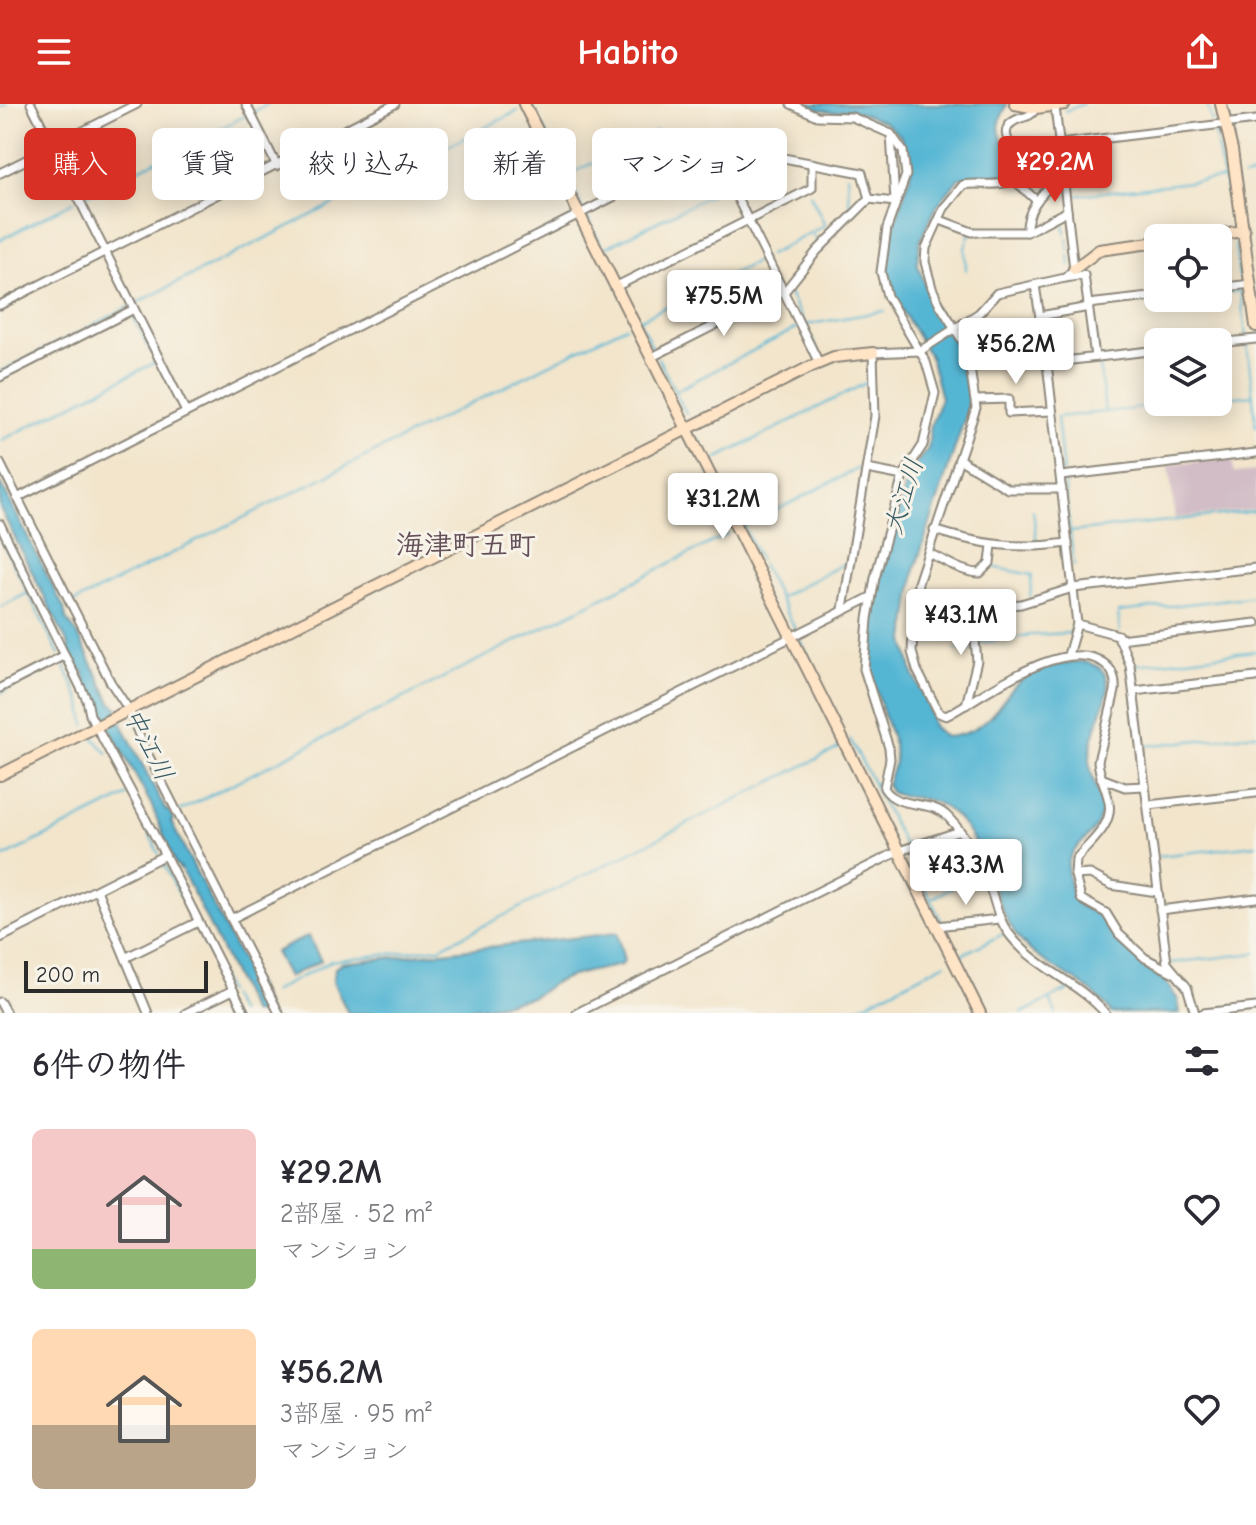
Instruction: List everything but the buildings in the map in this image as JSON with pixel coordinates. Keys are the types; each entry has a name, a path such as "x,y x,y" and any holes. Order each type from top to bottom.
{"street":[{"path":"31,104 43,128"},
{"path":"90,128 137,104"},
{"path":"246,104 277,166"},
{"path":"0,305 395,104"},
{"path":"524,104 980,1013"},
{"path":"791,104 817,116 852,117 891,134 903,151 906,163 903,187 887,228 881,272 887,296 921,351 935,393 923,445 903,476 871,597 864,669 889,748 884,788 898,800 942,810 970,841 982,865 999,919 1028,955 1073,984 1105,1013"},
{"path":"1015,104 1036,108 1060,105 1059,144 1074,269"},
{"path":"1221,104 1250,230 1256,326"},
{"path":"1036,108 1032,115 1014,120 1007,127 1006,135 1021,165 1019,174 996,186 963,185 944,208 926,248 925,262 932,288 970,356 976,400 974,418 918,583 912,652 917,670 939,713 946,716 1016,676 1068,655 1080,655 1102,662 1116,680 1134,688 1256,677"},
{"path":"1059,144 1256,120"},
{"path":"787,158 862,173 869,199"},
{"path":"0,173 24,161"},
{"path":"614,287 812,188 812,163"},
{"path":"1027,232 1027,222 1037,201 1063,172"},
{"path":"1013,179 1037,201"},
{"path":"869,199 895,202"},
{"path":"650,358 784,290 817,251 869,199"},
{"path":"79,200 186,412"},
{"path":"17,498 609,200"},
{"path":"738,200 819,363"},
{"path":"940,220 972,232 1027,232 1067,211"},
{"path":"1065,278 1099,250 1144,244"},
{"path":"0,775 819,363 834,357 921,351 979,313 997,293 1084,275 1095,357"},
{"path":"1232,286 1251,284"},
{"path":"1035,285 1077,624 1068,655"},
{"path":"1040,316 1144,298"},
{"path":"0,377 134,309"},
{"path":"1232,342 1256,339"},
{"path":"1047,363 1144,352"},
{"path":"843,609 875,416 873,353"},
{"path":"976,400 1009,399 1009,413 1052,411"},
{"path":"1061,476 1256,453"},
{"path":"959,459 1008,489 1062,489"},
{"path":"0,463 279,1013"},
{"path":"867,469 903,476"},
{"path":"0,525 87,700 96,726 245,1013"},
{"path":"934,530 992,545 1031,548 1068,543"},
{"path":"928,553 966,571 980,573 990,563 992,545"},
{"path":"914,614 1021,604 1073,588 1256,568"},
{"path":"231,919 871,597"},
{"path":"966,706 977,661 972,609"},
{"path":"1119,639 1256,623"},
{"path":"1077,624 1118,635 1130,665 1167,963 1187,987 1195,1013"},
{"path":"0,688 65,655"},
{"path":"1116,680 1099,751 1101,778 1110,814 1100,833 1076,859 1075,875 1081,899 1106,913 1119,934 1145,958 1178,974"},
{"path":"1101,778 1125,787 1145,786"},
{"path":"1148,805 1256,793"},
{"path":"577,1013 899,851 960,831"},
{"path":"0,938 165,855"},
{"path":"1075,875 1090,874 1111,885 1157,892"},
{"path":"97,890 148,1013"},
{"path":"1160,910 1256,898"},
{"path":"937,926 999,919"},
{"path":"127,957 198,922"},
{"path":"186,1013 233,990"},
{"path":"0,1002 6,1013"},
{"path":"1203,1013 1256,1007"}],"shaded area":[{"path":"1232,458 1234,473 1256,471 1256,509 1175,518 1169,465"}],"water":[{"name":"大江川","path":"797,104 1007,104 999,129 1013,162 1009,170 998,178 959,178 937,206 921,238 917,262 930,300 962,353 969,405 915,569 905,640 913,674 926,700 933,726 945,737 964,734 976,728 991,716 1018,683 1042,670 1081,662 1094,665 1104,673 1108,691 1090,754 1100,818 1069,860 1069,881 1078,905 1100,916 1117,941 1165,981 1178,1000 1180,1013 1111,1013 1091,991 1042,960 1021,941 1010,925 979,851 957,818 936,803 890,792 887,784 895,762 894,745 869,661 875,600 906,484 928,449 931,425 941,398 930,357 891,292 887,275 889,244 910,176 911,161 900,135 884,122 850,109 833,112"},
{"path":"0,482 64,608 66,619 77,633 111,702 117,707 120,720 166,811 169,810 171,822 258,988 268,1013 252,1013 194,894 175,864 151,804 85,683 84,672 70,657 69,646 0,508"},
{"path":"617,933 624,961 621,965 570,977 532,997 483,1007 348,1013 333,982 335,968 342,963"},
{"path":"308,936 321,961 288,977 275,952"}],"waterway":[{"path":"0,107 7,104"},
{"path":"36,104 48,128"},
{"path":"253,112 268,104"},
{"path":"1065,111 1083,104"},
{"path":"1207,104 1212,122"},
{"path":"533,107 543,128"},
{"path":"135,304 518,111"},
{"path":"136,170 247,115"},
{"path":"1214,130 1233,224"},
{"path":"582,207 567,176 592,163"},
{"path":"813,235 818,245 850,210 847,175"},
{"path":"1244,177 1256,175"},
{"path":"1070,196 1224,178"},
{"path":"769,255 825,225 810,194"},
{"path":"603,249 700,200"},
{"path":"0,240 75,201"},
{"path":"587,216 619,281"},
{"path":"1062,217 1066,233"},
{"path":"966,270 965,248 971,235"},
{"path":"1068,245 1068,250"},
{"path":"1235,245 1239,278"},
{"path":"1069,256 1070,266"},
{"path":"639,320 764,258"},
{"path":"622,287 655,352"},
{"path":"1240,290 1246,336"},
{"path":"1232,292 1239,291"},
{"path":"789,294 820,354"},
{"path":"1139,302 1144,301"},
{"path":"1097,306 1093,309 1098,353"},
{"path":"0,372 129,307"},
{"path":"805,325 884,311"},
{"path":"0,441 156,362 132,315"},
{"path":"73,603 626,326"},
{"path":"675,391 797,328"},
{"path":"1247,344 1256,427"},
{"path":"658,358 686,413"},
{"path":"1063,473 1057,417 1105,412 1099,362"},
{"path":"710,462 870,381"},
{"path":"1232,397 1253,395"},
{"path":"1106,412 1144,408"},
{"path":"699,440 725,491"},
{"path":"743,527 863,466"},
{"path":"1064,480 1074,566"},
{"path":"727,495 760,560"},
{"path":"1033,510 1037,545"},
{"path":"1070,532 1256,511"},
{"path":"179,811 728,534"},
{"path":"0,538 59,654"},
{"path":"779,598 847,562"},
{"path":"762,564 796,631"},
{"path":"992,564 992,567 1032,575 1030,598"},
{"path":"0,607 28,593"},
{"path":"1120,631 1118,612 1256,596"},
{"path":"937,628 971,629"},
{"path":"1032,635 1071,633 1072,629"},
{"path":"980,643 1030,635"},
{"path":"799,638 812,664"},
{"path":"1125,643 1138,686"},
{"path":"955,650 973,650"},
{"path":"1134,665 1256,651"},
{"path":"0,693 63,662"},
{"path":"63,663 82,704 85,725"},
{"path":"1139,695 1144,746 1256,734"},
{"path":"91,735 108,754"},
{"path":"850,739 873,783 880,784"},
{"path":"330,961 439,948 839,748"},
{"path":"873,783 904,845"},
{"path":"0,859 128,795"},
{"path":"139,813 159,854"},
{"path":"905,845 922,840"},
{"path":"1158,856 1256,845"},
{"path":"1149,850 1150,857"},
{"path":"907,852 942,922"},
{"path":"162,861 193,921"},
{"path":"1151,864 1154,886"},
{"path":"932,898 952,888"},
{"path":"195,925 227,991"},
{"path":"946,929 976,989"},
{"path":"961,955 1003,934"},
{"path":"1171,963 1256,953"},
{"path":"272,992 330,962"},
{"path":"847,1013 946,963"},
{"path":"1022,1013 1070,989"},
{"path":"978,993 988,1013"},
{"path":"229,995 239,1013"},
{"path":"1050,1000 1056,1013"}],"district":[{"name":"海津町五町","path":"466,544"}],"water label":[{"name":"中江川","path":"149,744"}]}
